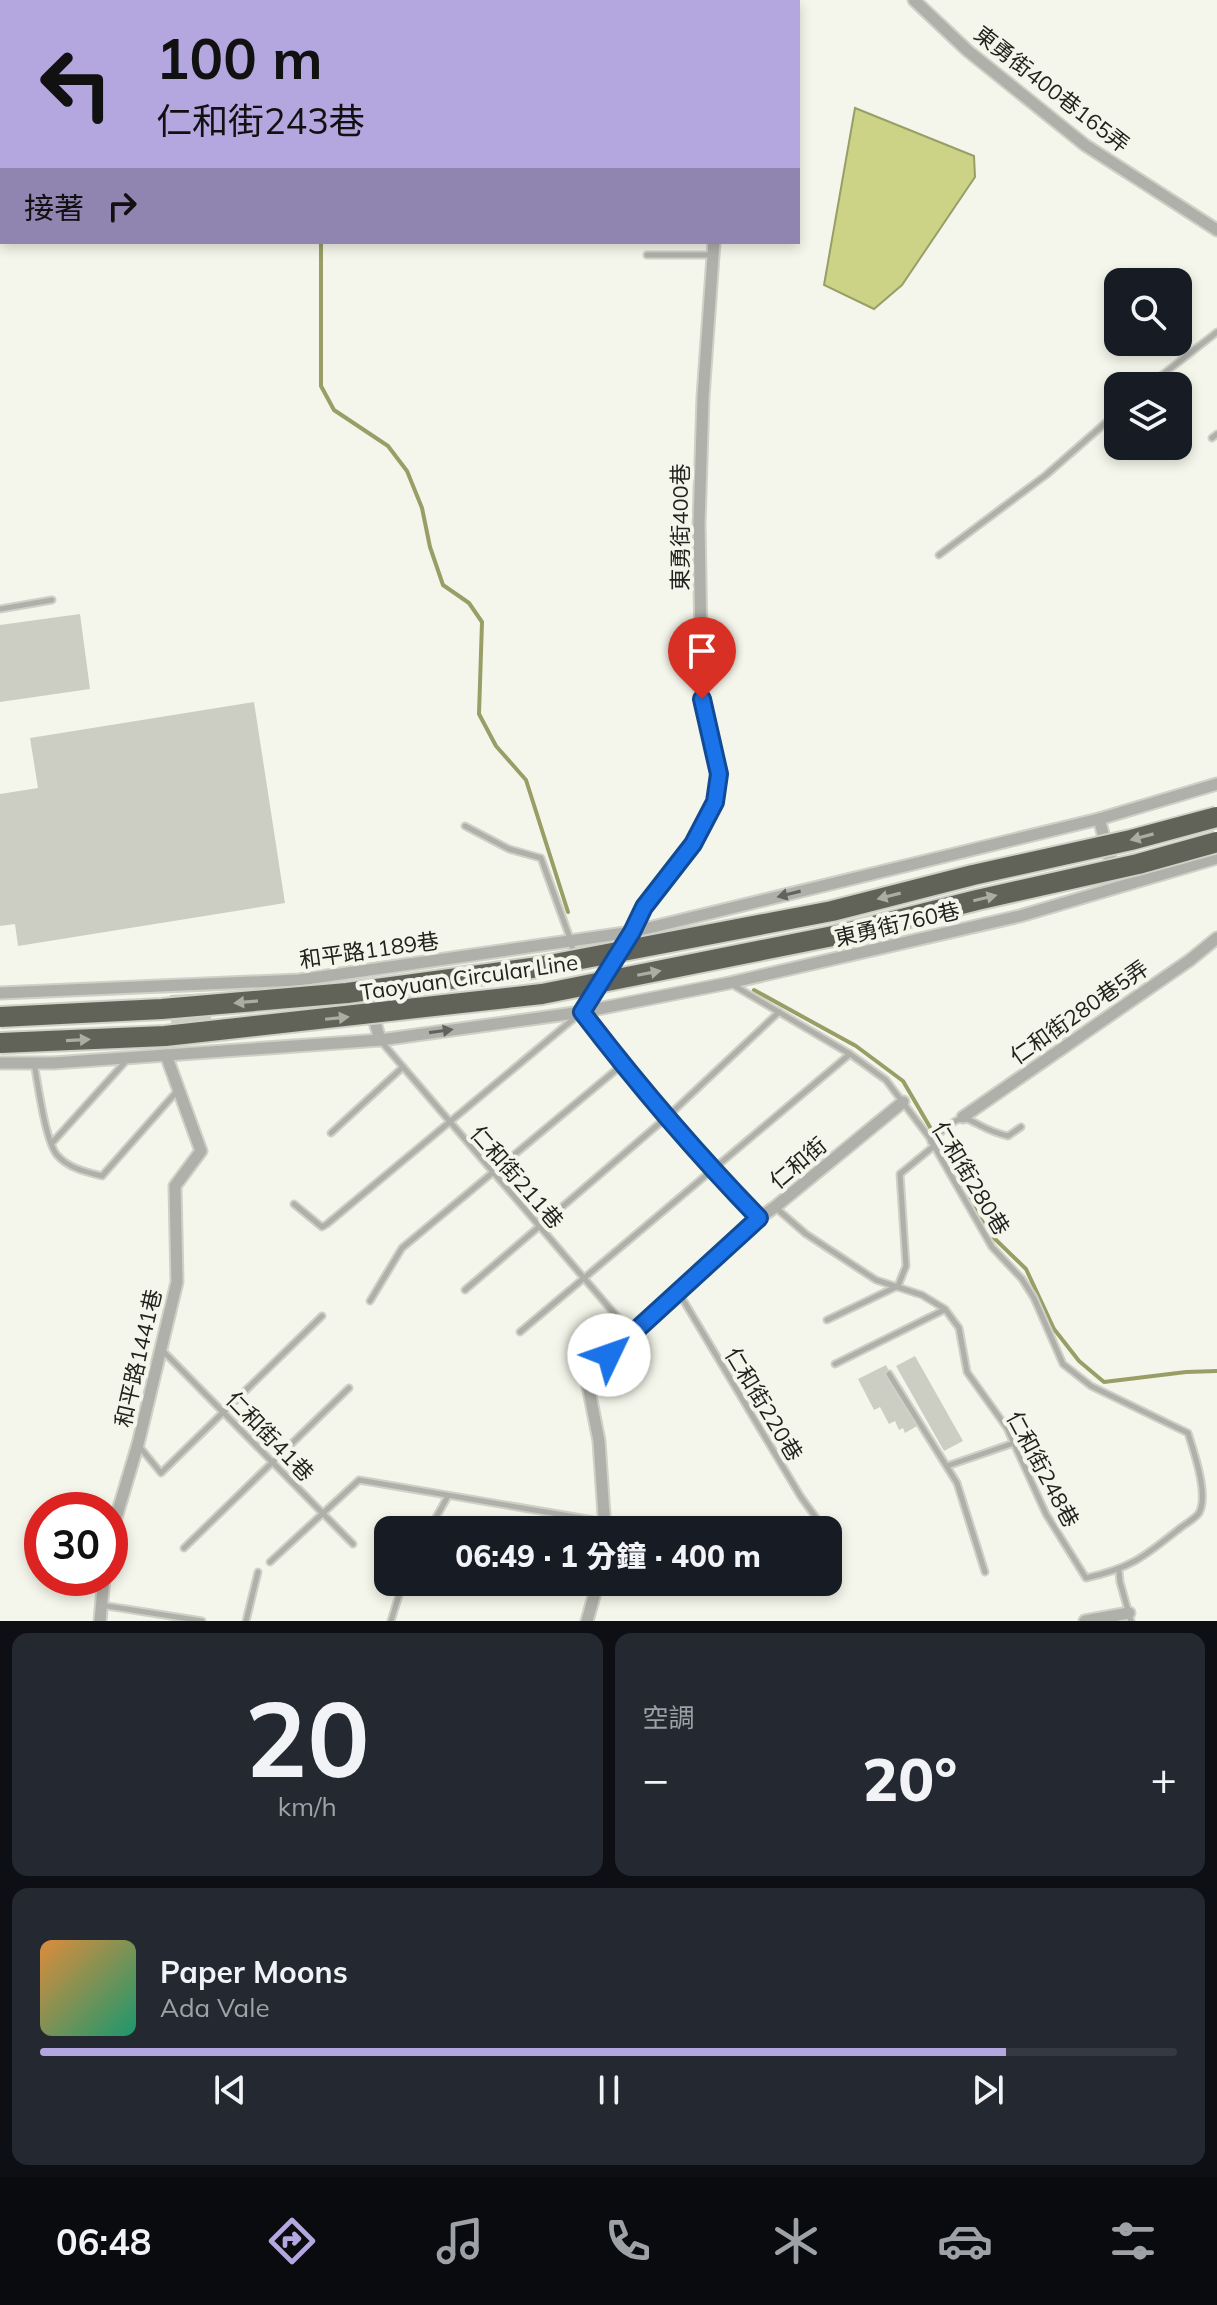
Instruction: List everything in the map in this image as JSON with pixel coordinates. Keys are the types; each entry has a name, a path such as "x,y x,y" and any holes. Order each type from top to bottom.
{"highway":[{"name":"Taoyuan Circular Line","path":"0,1017 162,1009 347,993 539,967 832,911 1217,817"},
{"name":"Taoyuan Circular Line","path":"0,1043 165,1036 542,994 838,935 1138,864 1217,842"}],"street":[{"name":"東勇街400巷165弄","path":"914,0 968,51 1085,145 1216,226"},
{"name":"東勇街400巷","path":"582,1012 644,907 693,844 715,802 719,774 702,699 699,540 703,397 713,248"},
{"name":"和平路1189巷","path":"0,993 299,980 632,932 1099,819 1217,784"},
{"path":"1099,819 1118,888"},
{"name":"東勇街760巷","path":"582,1012 729,983 1020,916 1217,858"},
{"name":"仁和街280巷5弄","path":"963,1117 1190,960 1217,938"},
{"path":"361,971 380,1040"},
{"path":"0,1063 380,1040 582,1012 622,1065 712,1170 759,1218"},
{"name":"和平路1441巷","path":"124,1492 163,1351 177,1282 175,1186 201,1151 166,1055"},
{"name":"仁和街","path":"604,1516 599,1441 586,1375 759,1218 903,1102"},
{"path":"100,1621 102,1596"},
{"path":"587,1621 594,1596"},
{"path":"1085,1621 1130,1617"}],"lane":[{"path":"647,255 713,248"},
{"path":"1166,372 1217,332"},
{"path":"939,555 1046,475 1104,424"},
{"path":"0,609 52,600"},
{"path":"465,826 509,849 541,858 571,941 575,969"},
{"path":"294,1204 317,1224 322,1227 327,1224 582,1012 577,983"},
{"name":"仁和街280巷","path":"729,983 850,1054 886,1080 933,1144 987,1239 1022,1279 1034,1298 1063,1364 1091,1386 1188,1433 1203,1495 1199,1513 1139,1561 1119,1571"},
{"path":"465,1290 667,1117 779,1012"},
{"name":"仁和街211巷","path":"380,1040 631,1334"},
{"path":"520,1332 850,1054"},
{"path":"52,1143 129,1057"},
{"path":"34,1063 55,1154 72,1167 102,1176 179,1088"},
{"path":"370,1301 402,1248 622,1065"},
{"path":"331,1133 403,1067"},
{"path":"827,1320 898,1286 906,1266 900,1174 933,1144 952,1120 963,1117 1008,1136 1021,1127"},
{"path":"775,1207 840,1258 876,1280 922,1295 945,1309"},
{"name":"仁和街220巷","path":"679,1292 815,1516"},
{"path":"835,1364 945,1309"},
{"name":"仁和街248巷","path":"945,1309 959,1328 967,1372 1007,1428 1046,1514 1086,1578 1119,1571"},
{"path":"138,1444 161,1473 322,1316"},
{"name":"仁和街41巷","path":"163,1351 353,1544"},
{"path":"889,1374 957,1483 985,1572"},
{"path":"184,1548 349,1388"},
{"path":"947,1466 1014,1443"},
{"path":"270,1562 359,1480 553,1516"},
{"path":"437,1516 448,1496"},
{"path":"1119,1571 1130,1617"},
{"path":"246,1621 258,1572"},
{"path":"391,1621 399,1596"},
{"path":"101,1605 164,1618 202,1621"}],"shaded area":[{"path":"855,108 974,156 975,177 902,285 874,309 824,285"}],"building":[{"path":"80,614 90,689 0,702 0,625"},
{"path":"254,702 285,903 18,946 15,924 0,926 0,794 38,788 30,738"},
{"path":"210,993 212,1042 172,1044 170,995"},
{"path":"915,1356 963,1441 944,1451 896,1366"},
{"path":"886,1365 917,1426 905,1433 903,1428 899,1430 895,1421 889,1424 880,1407 874,1410 858,1379"}],"waterway":[{"path":"321,244 321,386 334,410 388,446 407,471 422,508 430,547 443,585 469,603 482,622 479,714 496,746 526,780 568,912"},
{"path":"754,990 856,1046 903,1081 934,1134"},
{"path":"938,1141 979,1217 995,1239 1026,1269 1054,1329 1079,1361 1104,1382 1217,1371"}],"route":[{"path":"609,1355 759,1218 712,1170 622,1065 582,1012 644,907 693,844 715,802 719,774 702,699"}]}
